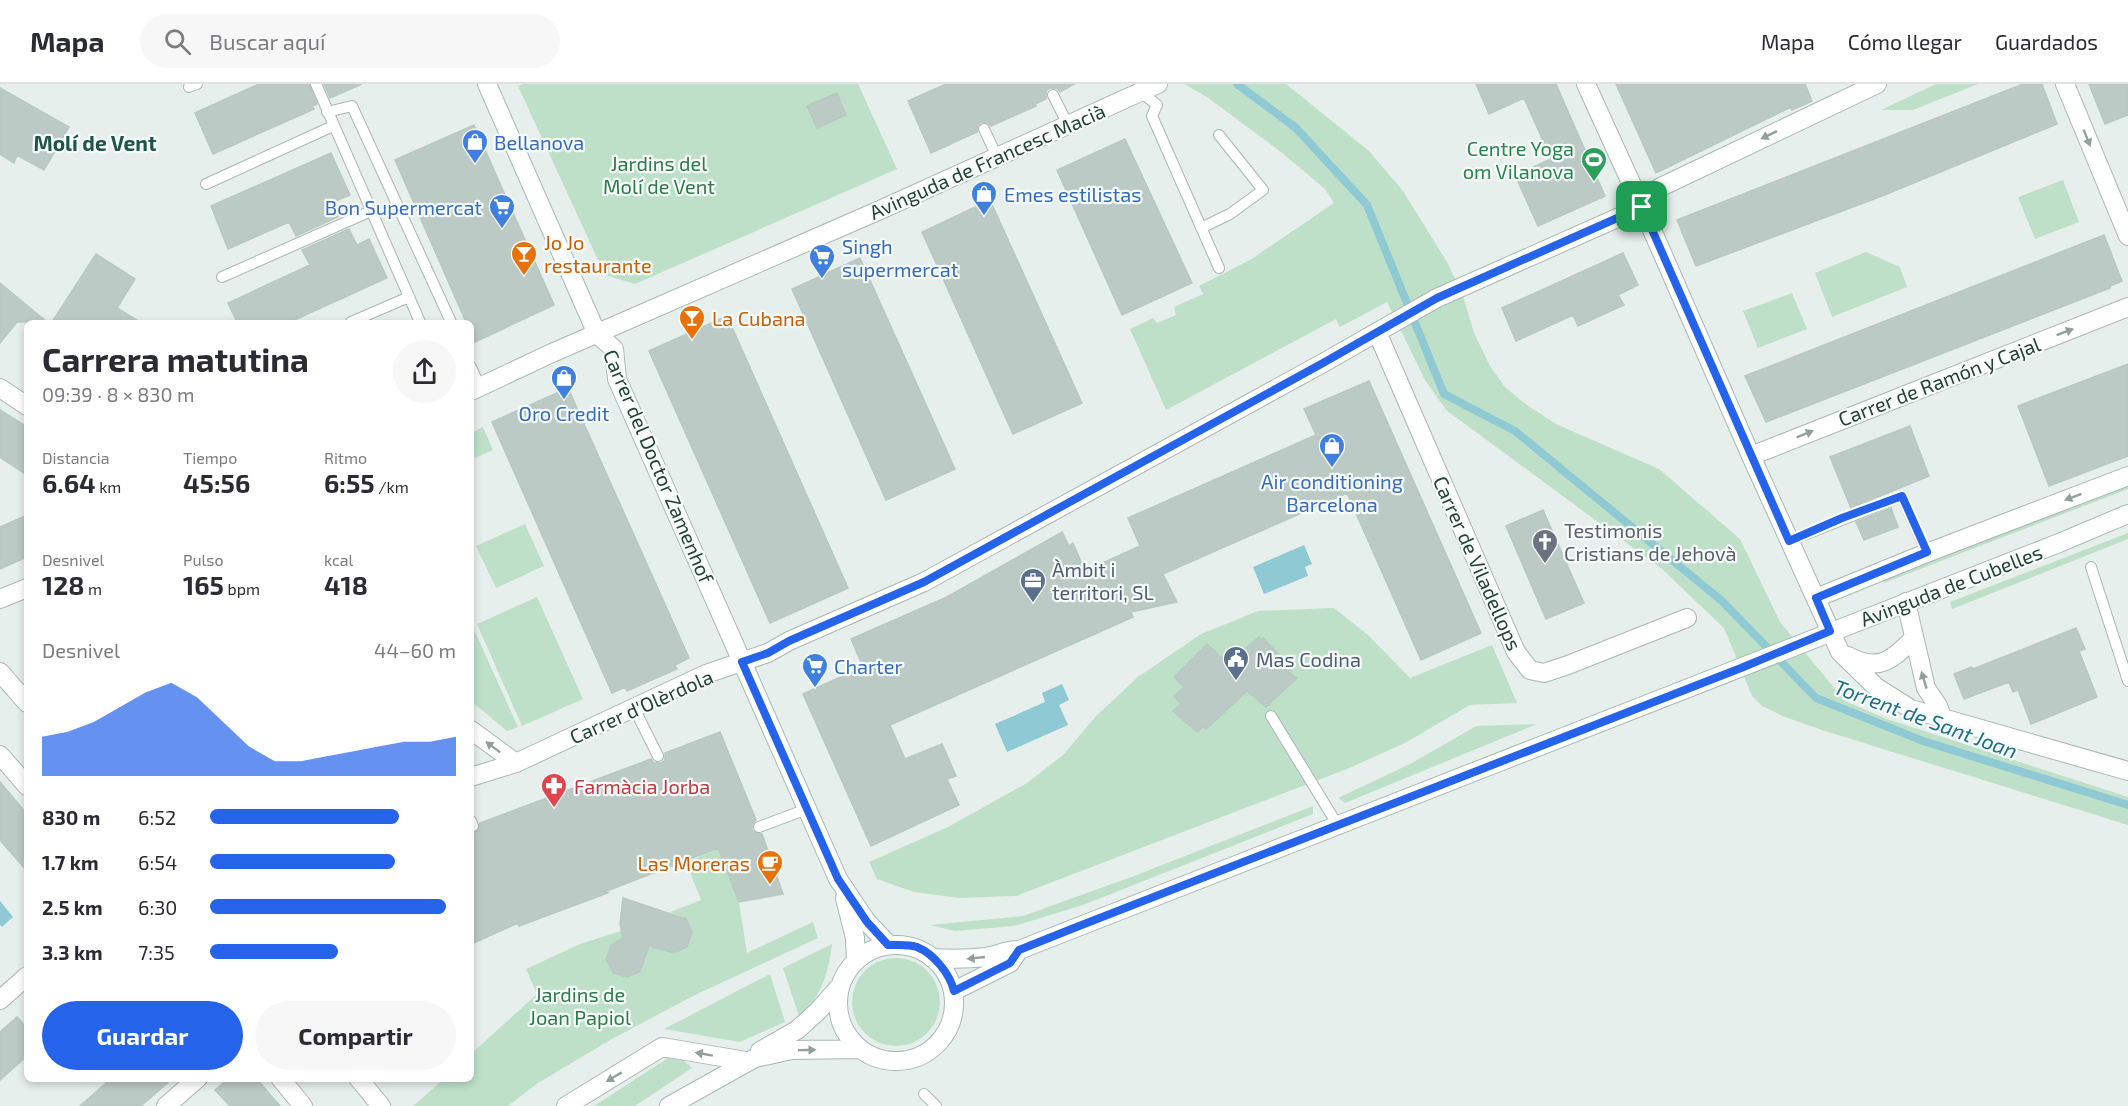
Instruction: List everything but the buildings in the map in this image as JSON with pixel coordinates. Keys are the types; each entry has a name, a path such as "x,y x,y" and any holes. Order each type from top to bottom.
{"street":[{"name":"Carrer del Doctor Zamenhof","path":"487,84 597,334 614,349 617,378 842,884"},
{"path":"1586,84 1840,652 1876,687 1911,709 2128,771"},
{"path":"1642,207 1659,188 1876,84"},
{"path":"2065,84 2128,236"},
{"name":"Avinguda de Francesc Macià","path":"476,389 533,361 1150,88"},
{"name":"Carrer d'Olèrdola","path":"474,776 516,764 706,674 768,653 789,641 924,582 1458,288 1642,207"},
{"name":"Carrer de Ramón y Cajal","path":"1751,456 2128,307"},
{"name":"Carrer de Viladellops","path":"1377,332 1516,652 1530,670 1544,673 1560,668 1688,618"},
{"path":"0,388 24,404"},
{"name":"Avinguda de Cubelles","path":"1816,598 1927,552 2128,476"},
{"name":"Avinguda de Cubelles","path":"1019,950 2128,514"},
{"path":"0,599 24,589"},
{"path":"1906,602 1926,688 1938,706 1942,717"},
{"path":"1840,652 1862,663 1875,664 1895,657 1913,639"},
{"path":"0,672 24,700"},
{"path":"474,732 516,764"},
{"path":"0,755 24,783"},
{"path":"842,884 867,922 888,945"},
{"path":"842,884 855,938 856,961"},
{"path":"888,945 918,947 932,958 945,969 954,991 946,1034 929,1051 902,1061 872,1056 859,1049 840,1024 837,1008 842,976 872,948 888,945"},
{"path":"932,958 958,960 990,956 1006,950 1019,950"},
{"path":"954,991 1010,963 1019,950"},
{"path":"0,1000 24,979"},
{"path":"669,1106 750,1060 760,1050 797,1030 839,987"},
{"path":"566,1106 662,1047 750,1060 792,1050 859,1049"},
{"path":"166,1106 193,1082"},
{"path":"283,1082 303,1106"},
{"path":"361,1082 381,1106"}],"lane":[{"path":"316,84 419,320"},
{"path":"1150,88 1157,105 1152,116 1219,268"},
{"path":"1053,95 1068,125"},
{"path":"327,112 352,106 450,320"},
{"path":"206,184 333,126"},
{"path":"984,129 997,157"},
{"path":"1201,228 1230,213 1263,190 1219,135"},
{"path":"222,277 371,211"},
{"path":"356,320 409,297"},
{"path":"1789,541 1902,496 1927,552"},
{"path":"2091,567 2128,681"},
{"path":"634,708 658,756"},
{"path":"1271,716 1337,824"},
{"path":"759,827 807,809"},
{"path":"924,1094 936,1106"}],"green space":[{"name":"Jardins del Molí de Vent","path":"523,84 858,84 897,169 635,284 605,275 518,86"},
{"path":"1184,84 1286,84 1369,151 1403,191 1447,262 1463,296 1474,333 1490,366 1505,387 1556,424 1659,469 1740,539 1780,622 1845,701 1887,719 2128,797 2128,825 1825,731 1762,706 1752,696 1724,628 1662,569 1446,410 1425,380 1387,302 1340,327 1336,319 1166,410 1130,329 1153,318 1157,323 1176,315 1174,307 1203,294 1199,286 1250,260 1334,203 1325,189 1281,152 1207,97"},
{"path":"1936,84 1978,84 1913,110 1881,110"},
{"path":"2063,180 2079,222 2035,239 2018,197"},
{"path":"1866,252 1900,267 1907,287 1832,317 1815,273"},
{"path":"1792,293 1807,329 1758,348 1743,311"},
{"path":"483,427 493,450 475,458 474,456 474,432"},
{"path":"2128,484 2128,489 1884,583 1883,579"},
{"path":"525,524 544,566 496,588 476,546"},
{"path":"2128,533 2128,539 1952,609 1950,602"},
{"path":"537,597 583,699 522,726 477,624"},
{"path":"1334,608 1368,635 1410,678 1492,645 1517,703 1470,705 1405,743 1347,769 1016,896 959,898 914,892 877,879 869,862 948,827 1027,783 1063,755 1096,716 1138,677 1201,634 1258,611"},
{"path":"474,630 518,727 507,731 474,704"},
{"path":"1537,724 1345,803 1338,798 1412,763 1476,726"},
{"path":"1313,806 1313,814 1083,905 1014,926 955,931 930,925 1023,916 1134,876"},
{"name":"Jardins de Joan Papiol","path":"718,849 739,902 747,953 813,922 818,938 695,995 612,1039 538,1083 508,1106 413,1106 441,1082 474,1082 474,1051 537,994 526,969 580,944 621,931 624,938 611,945 606,960 614,973 627,977 640,971 645,956 639,942 674,953 687,947 692,932 686,919 670,912 701,900 686,862"},
{"path":"832,944 823,984 807,1009 799,1016 783,968"},
{"path":"896,958 921,965 933,977 940,1002 933,1027 921,1039 896,1046 871,1039 859,1027 852,1002 859,977 871,965"},
{"path":"770,974 785,1022 740,1042 664,1029"},
{"path":"668,1058 683,1060 692,1068 635,1106 594,1106"}],"water":[{"path":"1304,545 1312,564 1305,567 1308,576 1264,594 1253,567"},
{"path":"1062,684 1069,700 1059,705 1068,725 1007,752 995,724 1045,702 1042,693"},
{"path":"0,901 13,917 2,927 0,925"}],"waterway":[{"name":"Torrent de Sant Joan","path":"1237,84 1296,128 1367,205 1444,394 1515,431 1722,601 1816,698 1923,741 2128,805"}],"place":[{"name":"Bellanova","path":"475,165"},
{"name":"Centre Yoga om Vilanova","path":"1594,183"},
{"name":"Emes estilistas","path":"984,217"},
{"name":"Bon Supermercat","path":"502,230"},
{"name":"Jo Jo restaurante","path":"524,277"},
{"name":"Singh supermercat","path":"822,280"},
{"name":"La Cubana","path":"692,341"},
{"name":"Oro Credit","path":"564,401"},
{"name":"Air conditioning Barcelona","path":"1332,469"},
{"name":"Testimonis Cristians de Jehovà","path":"1545,565"},
{"name":"Àmbit i territori, SL","path":"1033,604"},
{"name":"Mas Codina","path":"1236,682"},
{"name":"Charter","path":"815,689"},
{"name":"Farmàcia Jorba","path":"554,809"},
{"name":"Las Moreras","path":"770,886"}],"district":[{"name":"Molí de Vent","path":"95,142"}],"route":[{"path":"1642,207 1789,541 1902,496 1927,552 1816,598 1830,631 1741,668 1019,950 1010,963 954,991 945,969 918,947 888,945 867,922 838,879 742,662 768,653 789,641 924,582 1437,298 1642,207"}]}
